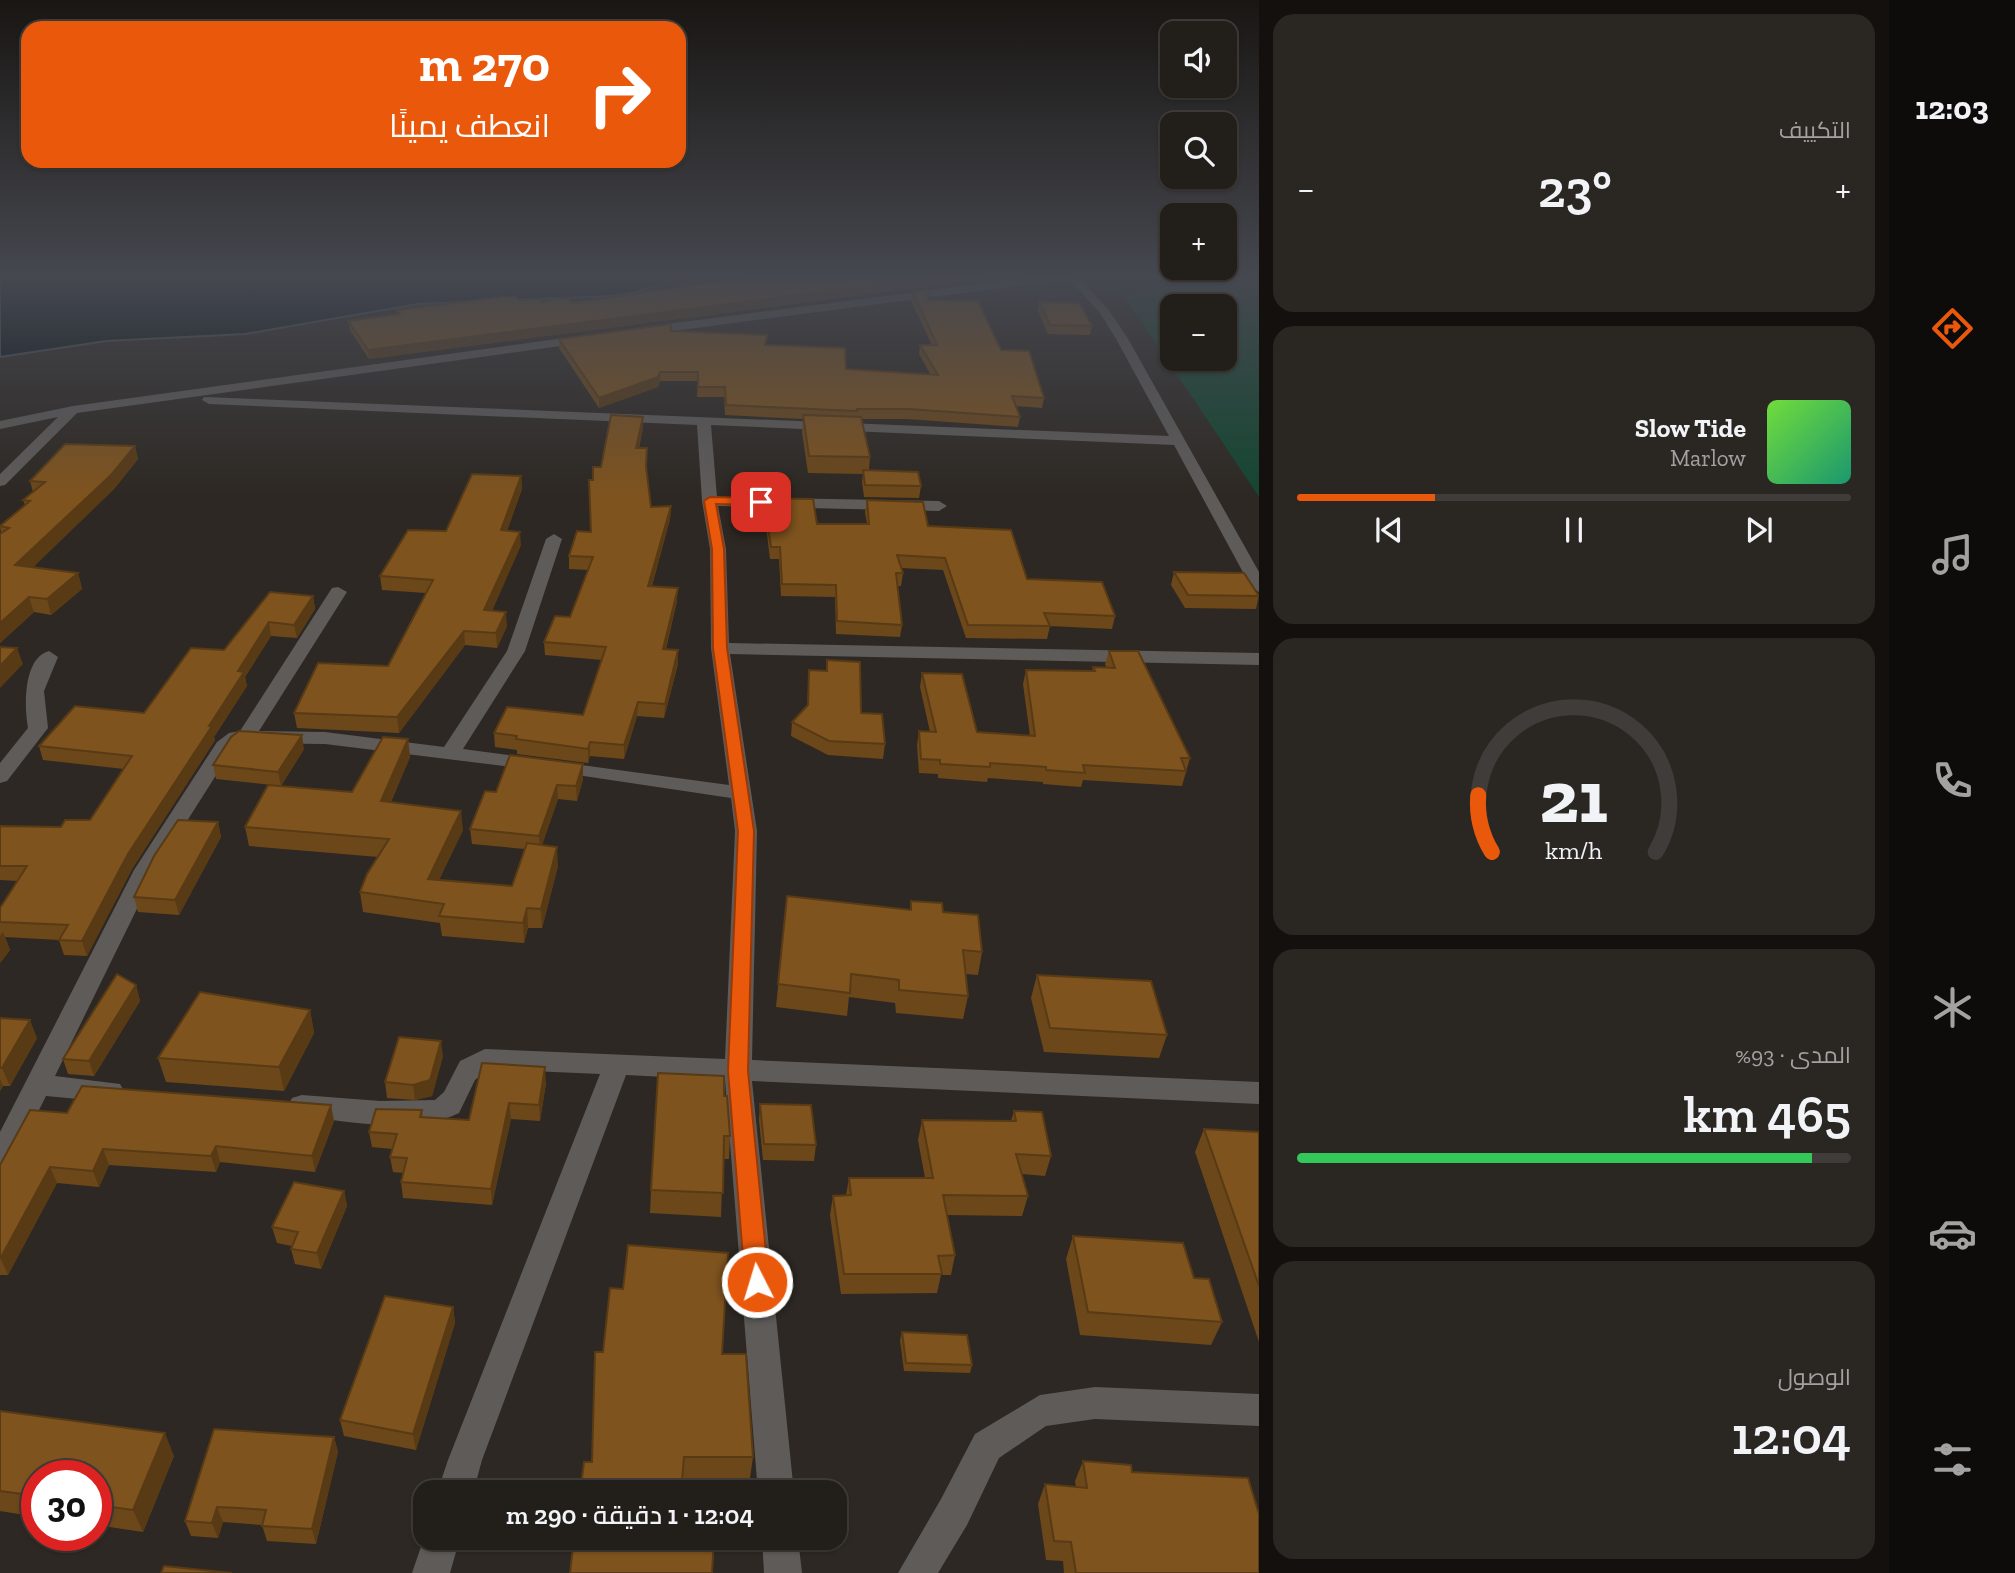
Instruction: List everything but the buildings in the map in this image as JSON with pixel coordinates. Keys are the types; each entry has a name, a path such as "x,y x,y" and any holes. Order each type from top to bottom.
{"street":[{"path":"0,425 73,410 515,348"},
{"path":"1126,348 1180,441 1259,587"},
{"path":"154,398 1180,441"},
{"path":"0,482 73,410"},
{"path":"704,421 710,501 718,549 720,648 746,831 738,1071 775,1480"},
{"path":"710,501 939,506"},
{"path":"450,753 516,651 554,539"},
{"path":"247,735 338,592"},
{"path":"720,648 1259,659"},
{"path":"0,777 38,728 33,704 33,685 49,657"},
{"path":"0,1160 145,870 224,746 236,737 247,735 325,738 741,793"},
{"path":"276,1105 415,1114 436,1112 450,1105 462,1078 472,1064 485,1059 1259,1093"},
{"path":"459,1480 584,1145 618,1063"},
{"path":"37,1085 130,1093"},
{"path":"917,1573 954,1513 987,1446 1040,1410 1095,1403 1259,1410"},
{"path":"431,1573 438,1550"},
{"path":"781,1550 783,1573"}],"green space":[{"path":"1237,348 1259,348 1259,497 1175,371 1237,371"}],"shaded area":[{"path":"0,348 57,348 0,357"}],"route":[{"path":"757,1282 738,1071 746,831 720,648 718,549 710,501 761,502"}]}
